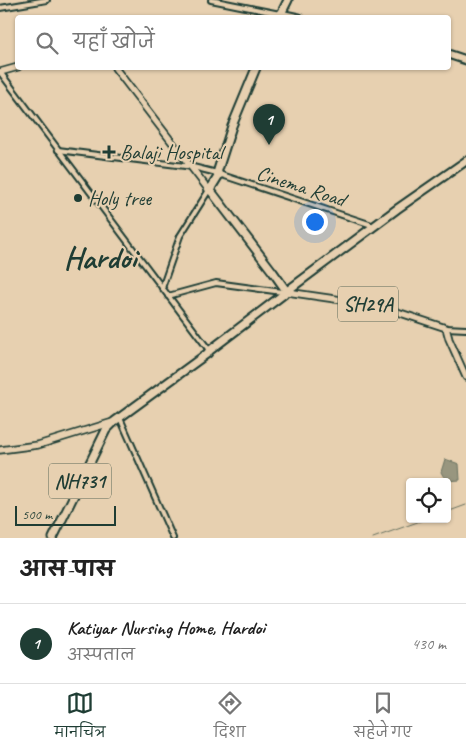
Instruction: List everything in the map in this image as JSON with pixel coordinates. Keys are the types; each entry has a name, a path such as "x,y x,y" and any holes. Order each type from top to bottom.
{"highway":[{"path":"280,15 288,0"},
{"path":"451,55 466,60"},
{"path":"255,70 245,91 221,158 218,174 210,189 273,272 285,292 466,161"},
{"name":"NH731","path":"54,538 99,441 115,422 285,292"}],"main road":[{"path":"0,72 15,69"},
{"path":"117,70 210,189"},
{"name":"SH29A","path":"285,292 373,305 446,328"},
{"path":"446,328 466,377"},
{"path":"0,450 38,445 115,422"}],"street":[{"path":"0,8 46,0"},
{"path":"211,0 276,15"},
{"path":"0,72 209,351"},
{"name":"Cinema Road","path":"58,150 193,167 369,224 373,227"},
{"path":"162,287 180,236 210,189"},
{"path":"168,296 216,283 285,292"},
{"path":"446,328 466,329"},
{"path":"115,422 173,538"}],"shaded area":[{"path":"445,459 459,464 460,480 451,481 451,478 444,478 441,472"}],"waterway":[{"path":"451,511 466,505"},
{"path":"373,538 415,523"}],"place":[{"name":"Katiyar Nursing Home, Hardoi","path":"269,145"},
{"name":"Balaji Hospital","path":"109,152"},
{"name":"Holy tree","path":"78,198"}],"district":[{"name":"Hardoi","path":"100,257"}]}
